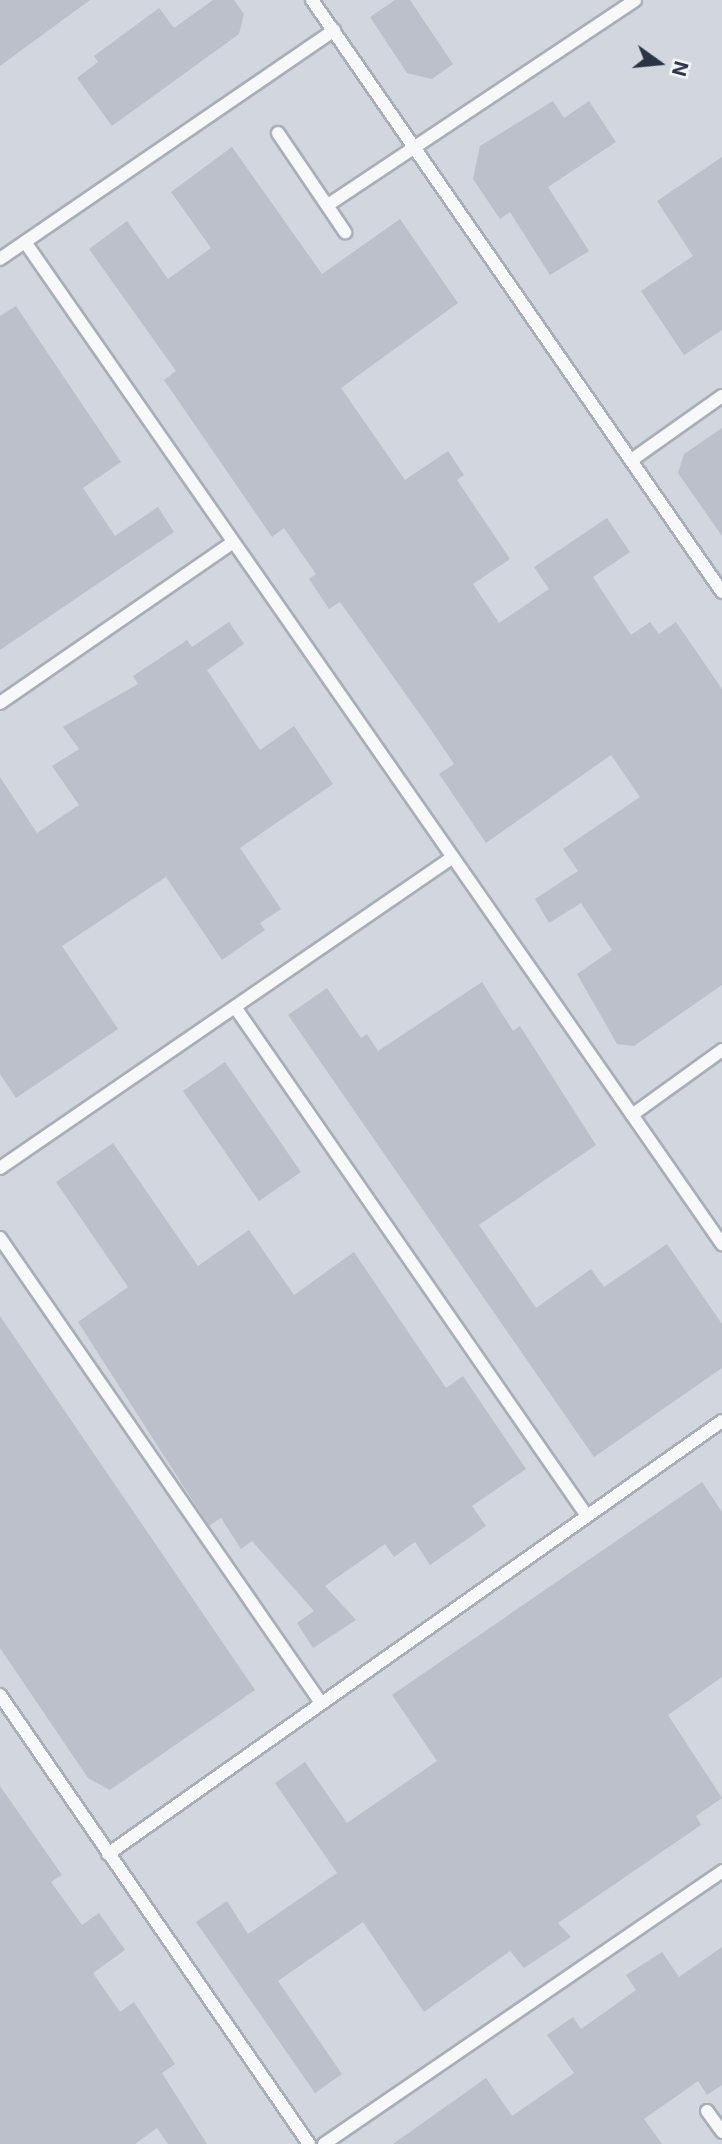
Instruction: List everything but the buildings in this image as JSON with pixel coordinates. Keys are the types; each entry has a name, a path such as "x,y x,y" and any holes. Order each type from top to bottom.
{"lane":[{"path":"312,0 415,152 633,459 722,592"},
{"path":"328,205 415,152 635,0"},
{"path":"0,260 334,30"},
{"path":"278,132 345,232"},
{"path":"25,242 722,1244"},
{"path":"633,459 722,396"},
{"path":"0,703 233,542"},
{"path":"0,1168 453,857"},
{"path":"235,1007 587,1516"},
{"path":"632,1115 722,1050"},
{"path":"0,1238 321,1703"},
{"path":"108,1854 722,1421"},
{"path":"0,1695 309,2144"},
{"path":"324,2144 722,1871"},
{"path":"707,2112 722,2132"}],"shaded area":[{"path":"0,0 722,0 722,2144 0,2144"}]}
